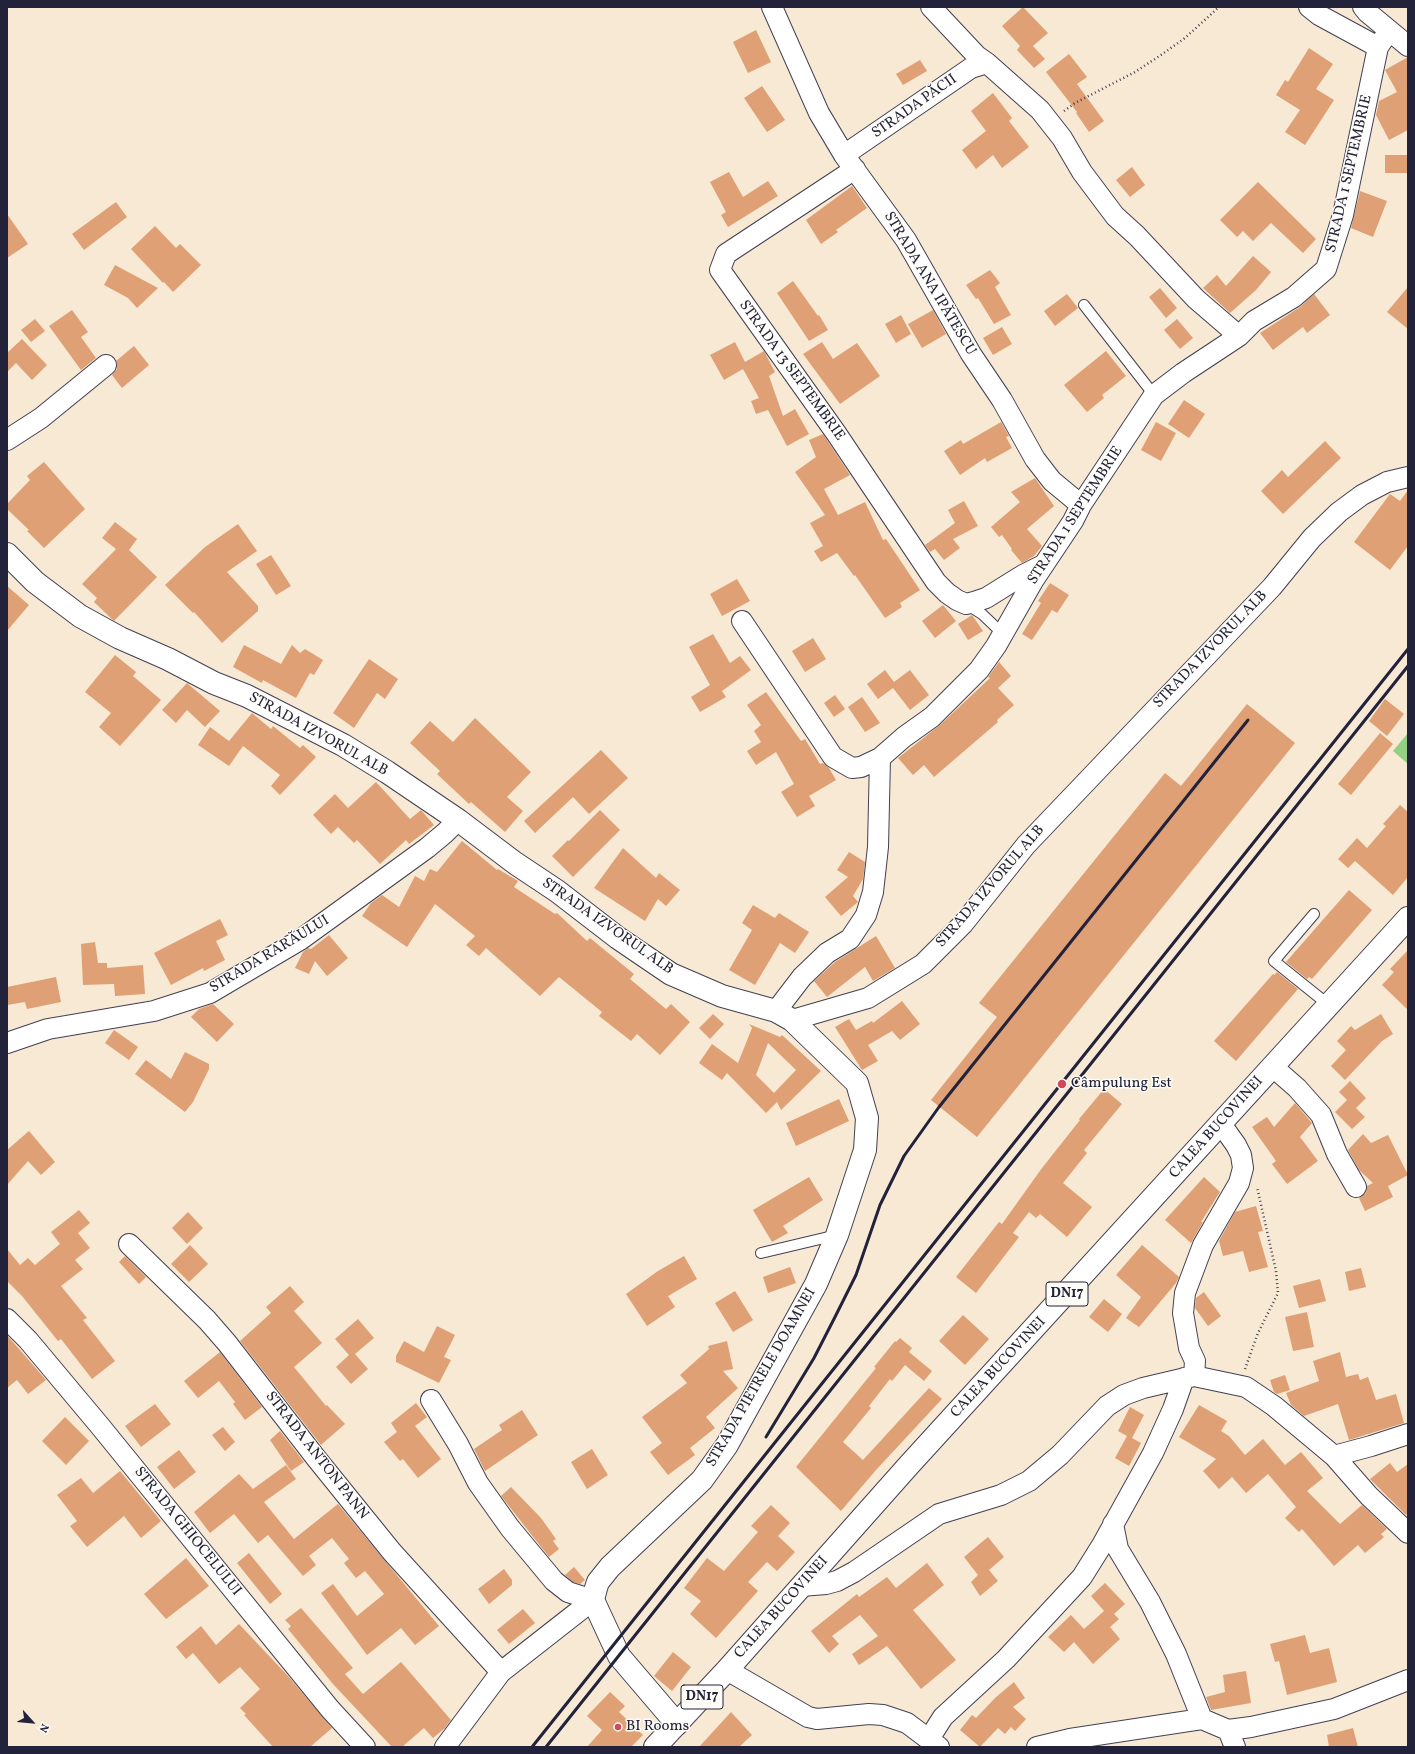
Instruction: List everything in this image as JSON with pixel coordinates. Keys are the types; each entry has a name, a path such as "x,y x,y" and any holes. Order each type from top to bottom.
{"main road":[{"name":"STRADA IZVORUL ALB","path":"7,554 35,582 80,616 120,638 168,659 214,683 247,696 343,745 458,820 515,863 557,891 618,938 671,974 722,996 784,1015"},
{"name":"CALEA BUCOVINEI","path":"655,1747 727,1670 909,1465 1330,1006 1408,918"},
{"name":"STRADA PIETRELE DOAMNEI","path":"594,1600 598,1582 610,1567 702,1480 727,1445 813,1290 837,1235 865,1150 867,1118 858,1083 784,1015"},
{"path":"594,1600 619,1656 677,1724"}],"street":[{"name":"STRADA ANA IPĂTESCU","path":"772,7 820,113 850,162 906,240 971,354 1002,400 1035,459 1052,481 1081,505"},
{"path":"931,7 977,56 1040,110 1073,154 1082,172 1115,216 1137,236 1196,299 1239,336"},
{"path":"1309,7 1319,15 1383,39 1408,46"},
{"path":"1367,9 1383,39"},
{"name":"STRADA 1 SEPTEMBRIE","path":"742,621 833,757 852,768 860,767 880,758 904,737 932,717 979,670 1003,634 1081,505 1154,395 1183,373 1239,336 1254,321 1294,298 1326,269 1343,215 1383,39"},
{"name":"STRADA PĂCII","path":"850,162 971,68 987,63"},
{"name":"STRADA 13 SEPTEMBRIE","path":"850,162 726,254 720,270 836,433 936,582 957,600 966,604"},
{"path":"7,440 41,418 106,365"},
{"name":"STRADA IZVORUL ALB","path":"784,1015 868,998 923,964 963,924 1026,845 1272,587 1312,538 1339,512 1362,495 1386,482 1408,477"},
{"path":"966,604 986,598 1023,575 1045,564"},
{"path":"784,1015 802,978 827,953 850,939 866,915 873,892 878,847 880,758"},
{"name":"STRADA RARĂULUI","path":"7,1043 48,1029 123,1018 154,1011 210,993 300,940 427,848 446,833 458,820"},
{"path":"1273,1067 1297,1088 1320,1115 1337,1154 1356,1187"},
{"path":"727,1670 808,1717 817,1719 869,1714 883,1715 907,1723 934,1743 943,1717 1006,1659 1068,1593 1092,1562 1160,1439 1189,1377 1195,1361 1189,1348 1183,1313 1185,1293 1203,1245 1239,1183 1243,1168 1241,1154 1221,1124"},
{"name":"STRADA ANTON PANN","path":"129,1244 217,1332 392,1552 501,1672"},
{"name":"STRADA GHIOCELULUI","path":"7,1319 28,1340 95,1420 325,1703 365,1747"},
{"path":"801,1586 826,1584 837,1581 854,1572 938,1514 1001,1495 1029,1481 1060,1455 1107,1406 1124,1395 1143,1388 1189,1377 1246,1387 1274,1406 1334,1456 1369,1496 1408,1533"},
{"path":"431,1400 458,1444 478,1483 510,1528 554,1581 568,1592 594,1600"},
{"path":"1334,1456 1408,1434"},
{"path":"1113,1524 1118,1549 1150,1602 1192,1692 1202,1719 1232,1738 1334,1709 1408,1680"},
{"path":"445,1747 501,1672 594,1600"},
{"path":"1037,1747 1070,1739 1202,1719"}],"lane":[{"path":"1084,305 1154,395"},
{"name":"STRADA 13 SEPTEMBRIE","path":"966,604 982,614 1003,634"},
{"path":"1314,914 1274,961 1330,1006"},
{"path":"761,1253 837,1235"}],"path":[{"path":"1050,122 1075,103 1135,72 1161,55 1185,38 1219,7"},
{"path":"1239,1183 1249,1178 1256,1184 1276,1271 1278,1293 1249,1355 1244,1371 1246,1387"}],"green space":[{"path":"1408,733 1408,764 1393,751"}],"building":[{"path":"1023,7 1048,33 1033,46 1045,59 1034,68 1017,50 1020,46 1002,26"},
{"path":"756,30 771,62 748,73 733,42"},
{"path":"1309,48 1333,64 1316,89 1334,100 1305,145 1285,132 1300,110 1276,95 1285,80 1288,82"},
{"path":"1069,54 1087,77 1077,84 1104,121 1089,132 1076,113 1077,112 1046,72"},
{"path":"1408,57 1408,130 1389,140 1376,115 1379,101 1397,92 1385,70"},
{"path":"920,60 927,71 903,85 896,74"},
{"path":"762,86 785,120 767,132 744,98"},
{"path":"993,93 1012,118 1009,121 1029,147 1002,168 993,155 976,169 962,150 986,131 971,111"},
{"path":"1385,155 1408,155 1408,173 1385,173"},
{"path":"1132,167 1145,185 1130,197 1116,180"},
{"path":"729,172 743,197 768,181 778,196 728,227 721,215 726,212 710,182"},
{"path":"1258,182 1316,239 1303,253 1271,223 1253,241 1243,231 1237,237 1220,220"},
{"path":"852,186 867,208 836,230 838,232 821,244 806,220"},
{"path":"1360,191 1387,201 1373,237 1351,228"},
{"path":"116,202 127,217 84,250 72,234"},
{"path":"7,214 28,244 7,258"},
{"path":"155,226 176,248 180,244 201,265 173,292 131,249"},
{"path":"1253,256 1271,272 1256,290 1230,313 1203,288 1217,275 1226,286"},
{"path":"115,265 158,288 137,308 128,298 104,285"},
{"path":"990,270 1000,283 995,287 1011,315 994,324 978,298 976,299 966,285"},
{"path":"793,281 818,316 819,315 828,330 809,341 777,293"},
{"path":"1408,287 1408,329 1387,312"},
{"path":"1160,288 1177,308 1166,318 1149,297"},
{"path":"1067,294 1078,308 1055,326 1044,311"},
{"path":"1314,294 1330,315 1307,333 1303,327 1273,350 1260,333 1300,307"},
{"path":"72,310 88,332 81,337 96,358 81,370 49,326"},
{"path":"933,310 946,334 922,348 908,324"},
{"path":"901,315 911,334 896,343 885,324"},
{"path":"35,319 45,331 31,342 21,330"},
{"path":"1177,319 1193,338 1180,349 1164,330"},
{"path":"1002,327 1012,344 993,355 983,338"},
{"path":"22,339 47,365 32,380 16,363 7,372 7,353"},
{"path":"735,342 745,362 764,351 775,372 769,376 783,416 795,409 809,434 787,446 768,410 756,414 751,401 759,398 743,369 724,380 710,355"},
{"path":"822,342 833,359 857,343 880,376 840,404 803,354"},
{"path":"134,346 149,365 122,388 112,375 117,369 116,361"},
{"path":"1106,351 1126,376 1102,395 1104,398 1087,412 1064,385"},
{"path":"1184,400 1205,414 1189,438 1168,424"},
{"path":"1001,422 1009,436 1006,437 1012,448 987,462 985,458 960,475 944,451 961,440 963,444"},
{"path":"1156,422 1176,433 1161,461 1141,450"},
{"path":"823,434 850,475 824,489 838,515 865,502 883,540 886,539 920,590 900,603 902,607 885,618 855,575 854,576 837,553 821,562 814,551 823,546 810,523 825,515 795,472 816,457 809,440"},
{"path":"1325,441 1341,458 1283,514 1261,491 1282,470 1288,477"},
{"path":"44,462 85,509 44,548 27,531 29,530 7,509 7,504 30,480 27,476"},
{"path":"1035,478 1054,506 1027,529 1042,546 1034,556 1022,563 1011,550 1012,549 1002,535 999,537 991,527 1020,502 1011,492"},
{"path":"1408,490 1408,546 1390,570 1354,542 1390,494 1400,501"},
{"path":"964,501 978,526 953,539 960,548 944,560 935,549 930,552 925,545 955,523 948,510"},
{"path":"115,522 137,539 129,550 157,577 114,621 94,602 97,598 82,584 116,549 102,538"},
{"path":"238,524 257,551 227,572 258,606 258,611 222,643 194,612 193,613 165,585 205,547"},
{"path":"271,555 291,586 276,595 256,564"},
{"path":"737,579 750,601 722,616 710,594"},
{"path":"1050,583 1069,595 1057,613 1052,610 1032,640 1022,634 1041,603 1038,601"},
{"path":"7,586 29,605 7,631"},
{"path":"943,605 956,621 935,638 922,621"},
{"path":"972,615 983,631 968,640 958,624"},
{"path":"713,634 730,663 740,656 751,670 722,691 726,697 700,712 691,697 710,685 689,647"},
{"path":"813,638 826,659 805,672 792,651"},
{"path":"244,645 281,664 292,645 300,653 305,649 323,660 314,675 310,673 296,698 263,680 262,683 233,667"},
{"path":"115,655 136,672 133,676 161,700 120,746 99,727 111,713 85,692"},
{"path":"369,659 398,679 385,699 377,693 354,728 333,713"},
{"path":"999,662 1011,676 998,688 1014,705 997,720 998,722 934,777 924,765 913,775 898,758 940,725 990,678 988,677"},
{"path":"885,670 894,682 910,670 929,695 910,710 893,688 878,699 867,684"},
{"path":"187,683 220,711 205,727 187,710 176,723 162,710"},
{"path":"766,692 801,741 805,739 820,764 823,763 829,768 836,780 809,796 815,806 797,817 781,792 794,784 776,752 756,765 747,751 761,742 754,731 761,725 747,705"},
{"path":"835,695 845,709 834,717 824,703"},
{"path":"862,697 880,723 865,732 848,707"},
{"path":"1385,699 1404,714 1387,736 1369,721"},
{"path":"1247,704 1295,743 977,1137 931,1100 997,1017 979,1003 1165,773 1181,786"},
{"path":"252,713 271,729 273,726 300,748 303,745 316,757 280,795 271,786 280,775 243,746 229,766 198,745 210,727 229,741"},
{"path":"475,718 531,772 507,797 523,811 505,832 471,802 469,804 437,774 440,771 410,743 430,721 453,742"},
{"path":"1380,733 1393,744 1351,795 1338,784"},
{"path":"601,750 628,778 589,814 573,797 535,833 524,821"},
{"path":"376,782 410,819 421,810 434,825 409,844 406,840 380,864 357,840 354,843 338,827 331,834 313,815 335,794 348,808"},
{"path":"1400,805 1408,812 1408,877 1393,895 1355,861 1348,868 1338,859 1357,838 1367,848 1386,826 1383,824"},
{"path":"600,810 620,830 573,877 552,856"},
{"path":"462,841 497,870 498,869 518,881 514,887 555,914 557,913 587,941 590,938 634,974 630,979 666,1009 671,1004 690,1022 660,1055 637,1034 631,1041 599,1016 602,1012 559,977 540,996 486,948 479,956 466,945 475,936 435,904 407,947 362,916 371,903 382,895 399,907 415,876 424,881 430,869 437,872"},
{"path":"623,848 656,878 659,873 680,890 666,906 658,899 645,921 594,888"},
{"path":"849,852 865,862 863,879 853,896 858,902 841,916 825,897 848,877 837,870"},
{"path":"1349,890 1372,910 1312,979 1309,977 1307,979 1286,962"},
{"path":"753,905 775,918 779,913 809,932 795,953 780,943 755,985 729,970 752,930 742,923"},
{"path":"220,919 228,935 216,941 225,960 204,971 203,968 171,985 154,953"},
{"path":"329,935 348,958 327,976 315,961 309,974 295,968 303,952 308,948 311,949"},
{"path":"876,936 895,968 873,981 865,967 827,997 814,981 835,962"},
{"path":"95,942 98,963 107,963 107,968 143,965 145,994 115,996 114,984 83,985 81,944"},
{"path":"1408,950 1408,1010 1382,985 1394,972 1390,969"},
{"path":"1277,972 1298,989 1236,1061 1214,1041 1273,974 1274,975"},
{"path":"56,977 61,1002 27,1009 25,1002 7,1005 7,987"},
{"path":"902,1001 920,1024 900,1040 892,1031 868,1045 878,1061 862,1070 835,1027 849,1019 856,1030 872,1021 873,1023"},
{"path":"213,1004 234,1024 217,1042 191,1017 199,1009"},
{"path":"713,1014 724,1024 710,1039 699,1028"},
{"path":"1381,1014 1393,1034 1382,1041 1345,1080 1331,1066 1346,1050 1337,1041 1351,1026 1355,1030"},
{"path":"749,1024 780,1037 782,1035 821,1071 781,1110 777,1102 766,1113 727,1073 722,1080 699,1063 712,1044 738,1063 752,1028","holes":["768,1043 796,1070 774,1093 756,1075"]},
{"path":"114,1030 138,1047 129,1060 105,1043"},
{"path":"185,1052 209,1064 209,1069 193,1102 185,1112 135,1074 146,1060 171,1079"},
{"path":"1350,1081 1366,1098 1356,1108 1365,1117 1352,1129 1335,1112 1347,1100 1339,1092"},
{"path":"1104,1089 1122,1104 1084,1150 1087,1153 1063,1183 1092,1207 1067,1237 1040,1214 1036,1218 1029,1212 1013,1233 1019,1237 976,1293 956,1277 999,1222 1002,1224 1042,1168 1080,1120 1079,1119"},
{"path":"839,1099 849,1121 796,1146 786,1123"},
{"path":"1295,1103 1312,1123 1300,1137 1318,1161 1287,1184 1272,1164 1276,1161 1252,1127 1267,1117 1274,1127"},
{"path":"29,1131 55,1162 41,1175 28,1161 7,1185 7,1150"},
{"path":"1363,1134 1371,1143 1388,1135 1408,1175 1388,1186 1393,1197 1365,1211 1359,1198 1366,1193 1367,1186 1373,1183 1359,1170 1348,1150"},
{"path":"809,1177 823,1200 783,1226 788,1233 772,1242 753,1210"},
{"path":"1204,1177 1220,1192 1201,1222 1203,1222 1191,1243 1165,1220"},
{"path":"1256,1206 1263,1231 1258,1232 1268,1267 1249,1272 1243,1251 1223,1256 1219,1241 1235,1212"},
{"path":"79,1210 90,1223 78,1233 90,1248 75,1260 83,1269 61,1286 87,1318 83,1320 115,1361 92,1379 61,1339 58,1341 22,1296 7,1281 7,1249 20,1265 28,1258 35,1265 60,1244 51,1232"},
{"path":"188,1212 203,1228 187,1244 172,1228"},
{"path":"190,1245 208,1264 189,1282 171,1264"},
{"path":"1142,1245 1179,1277 1176,1283 1139,1327 1126,1318 1141,1297 1116,1275"},
{"path":"125,1256 146,1277 139,1284 119,1262"},
{"path":"684,1256 697,1279 668,1296 675,1307 647,1326 626,1294 658,1271"},
{"path":"790,1267 796,1283 768,1293 763,1277"},
{"path":"1361,1268 1366,1287 1349,1291 1345,1272"},
{"path":"1320,1279 1326,1301 1299,1308 1293,1286"},
{"path":"290,1286 304,1302 294,1311 322,1343 294,1367 326,1406 327,1405 345,1424 321,1445 240,1341 271,1313 266,1307"},
{"path":"735,1291 753,1320 733,1332 715,1303"},
{"path":"1204,1292 1221,1316 1208,1326 1195,1308 1196,1298"},
{"path":"1104,1299 1122,1314 1108,1332 1089,1317"},
{"path":"1307,1312 1314,1347 1293,1351 1285,1317"},
{"path":"963,1315 989,1339 965,1365 939,1341"},
{"path":"358,1319 374,1338 355,1354 368,1369 351,1384 336,1367 349,1355 335,1339"},
{"path":"437,1326 455,1335 444,1357 451,1360 439,1383 396,1362 396,1356 404,1341 424,1352"},
{"path":"7,1335 46,1380 28,1394 17,1380 7,1388"},
{"path":"900,1338 912,1348 909,1352 932,1371 924,1381 905,1365 892,1381 890,1379 869,1406 871,1408 843,1442 863,1460 929,1388 942,1399 876,1470 841,1511 796,1467 876,1368 874,1367 895,1341 896,1342"},
{"path":"727,1341 733,1369 723,1371 738,1388 706,1417 715,1428 690,1448 695,1455 668,1475 650,1452 662,1443 642,1417 687,1383 680,1375 709,1349 708,1346"},
{"path":"220,1352 262,1407 245,1420 233,1404 235,1402 219,1381 198,1398 184,1381"},
{"path":"1340,1352 1346,1377 1358,1374 1360,1380 1368,1377 1376,1400 1396,1394 1404,1423 1349,1440 1338,1404 1304,1416 1291,1405 1286,1393 1319,1381 1313,1361"},
{"path":"1285,1375 1290,1390 1277,1394 1274,1392 1270,1380"},
{"path":"416,1403 427,1417 415,1426 441,1459 418,1478 403,1459 400,1461 384,1442 397,1432 391,1423"},
{"path":"155,1404 171,1424 141,1447 125,1426"},
{"path":"1199,1405 1227,1421 1221,1431 1229,1436 1245,1455 1263,1439 1285,1465 1301,1452 1323,1478 1307,1491 1340,1524 1362,1505 1387,1529 1381,1534 1384,1537 1365,1553 1358,1545 1334,1566 1302,1529 1299,1532 1285,1518 1296,1507 1268,1474 1246,1493 1232,1477 1219,1489 1203,1471 1216,1459 1179,1437"},
{"path":"1130,1407 1144,1415 1132,1438 1141,1443 1129,1466 1115,1458 1127,1436 1118,1431"},
{"path":"522,1410 538,1435 485,1471 474,1449 502,1430 499,1425"},
{"path":"65,1417 89,1441 66,1465 42,1441"},
{"path":"223,1427 235,1442 225,1451 212,1435"},
{"path":"280,1431 304,1462 291,1471 270,1440"},
{"path":"592,1449 608,1475 587,1489 571,1462"},
{"path":"179,1450 196,1472 174,1489 157,1467"},
{"path":"1390,1463 1397,1472 1408,1464 1408,1513 1406,1515 1370,1479"},
{"path":"286,1465 296,1479 264,1502 294,1539 338,1504 439,1626 415,1645 401,1628 367,1655 321,1593 333,1584 357,1616 384,1594 365,1571 356,1578 344,1563 349,1559 332,1538 309,1556 316,1565 303,1576 268,1535 258,1543 234,1514 210,1533 194,1512 239,1474 253,1489"},
{"path":"120,1471 161,1521 141,1538 124,1516 87,1547 70,1526 77,1521 57,1495 81,1478 93,1493"},
{"path":"511,1487 541,1518 556,1539 553,1541 559,1549 549,1557 501,1496"},
{"path":"771,1505 790,1523 778,1536 795,1552 777,1571 767,1562 748,1582 758,1591 716,1638 690,1614 701,1601 684,1588 707,1558 724,1571 758,1532 751,1526"},
{"path":"988,1537 1004,1557 989,1570 998,1581 980,1596 971,1582 978,1575 964,1557"},
{"path":"249,1553 282,1594 270,1604 237,1563"},
{"path":"186,1558 209,1586 166,1619 144,1594"},
{"path":"927,1563 944,1585 913,1610 956,1660 921,1689 887,1646 859,1665 852,1654 878,1636 860,1615 832,1636 839,1644 829,1653 811,1631 857,1594 859,1597 887,1577 896,1588"},
{"path":"574,1567 585,1580 580,1584 573,1582 565,1575"},
{"path":"504,1569 512,1580 512,1585 489,1604 478,1589"},
{"path":"1105,1583 1125,1604 1114,1614 1119,1619 1110,1627 1120,1639 1093,1664 1074,1642 1064,1652 1048,1637 1071,1615 1084,1629 1104,1611 1091,1596"},
{"path":"301,1608 353,1668 345,1674 363,1694 401,1662 451,1720 445,1728 433,1738 424,1728 402,1747 392,1747 333,1684 288,1629 291,1626 285,1620"},
{"path":"523,1609 535,1623 509,1644 497,1630"},
{"path":"239,1624 288,1676 332,1728 310,1747 273,1747 244,1715 246,1714 240,1708 260,1689 240,1667 219,1684 193,1653 186,1659 176,1647 201,1626 216,1645"},
{"path":"1305,1635 1310,1653 1329,1648 1337,1682 1287,1695 1279,1661 1275,1662 1270,1644"},
{"path":"673,1652 691,1667 672,1691 654,1676"},
{"path":"1246,1671 1251,1703 1211,1710 1206,1697 1225,1692 1223,1675"},
{"path":"1014,1682 1025,1698 1013,1707 1026,1719 1015,1731 1011,1727 1005,1734 998,1728 980,1747 960,1730 972,1715 976,1718 995,1698"},
{"path":"610,1692 625,1706 619,1712 643,1735 631,1747 587,1747 602,1730 587,1716"},
{"path":"731,1712 752,1735 739,1747 699,1747"},
{"path":"1353,1728 1358,1747 1329,1747 1327,1735"}],"railway":[{"path":"532,1747 1408,649"},
{"path":"546,1747 1408,666"},
{"path":"766,1437 814,1358 856,1275 880,1205 904,1156 939,1107 1248,720"}],"place":[{"name":"Câmpulung Est","path":"1062,1084"},
{"name":"BI Rooms","path":"618,1727"}]}
